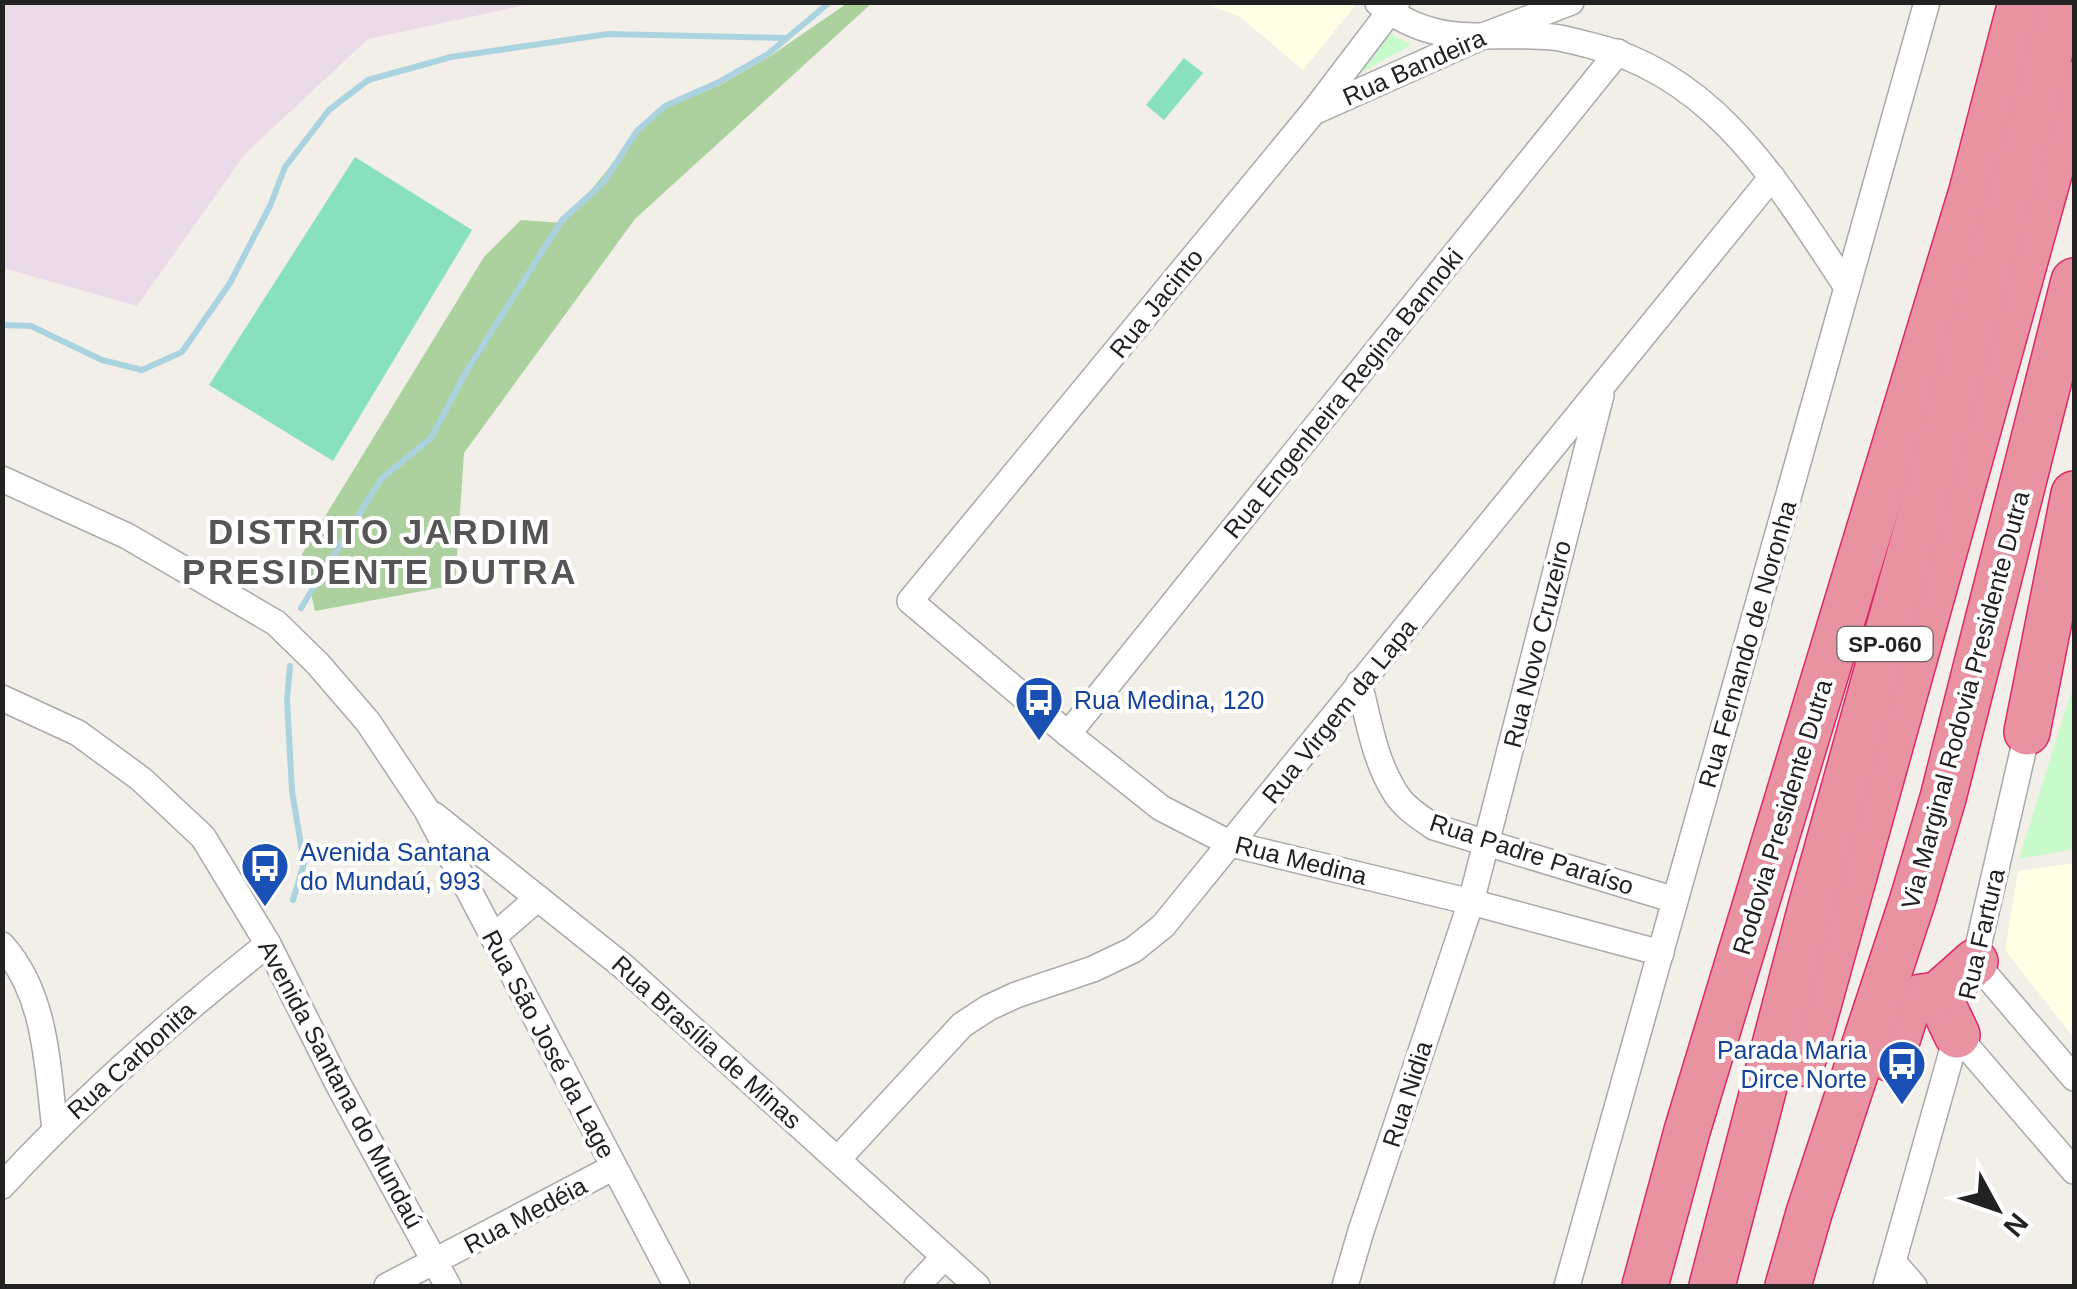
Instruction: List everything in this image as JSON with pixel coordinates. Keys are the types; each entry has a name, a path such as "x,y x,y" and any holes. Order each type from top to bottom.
{"highway":[{"name":"Rodovia Presidente Dutra","path":"1645,1286 1687,1131 1966,210 2021,2"},
{"name":"Rodovia Presidente Dutra","path":"1712,1286 1811,908 2064,2"},
{"name":"SP-060","path":"1741,1286 2074,84"},
{"name":"Via Marginal Rodovia Presidente Dutra","path":"1790,1282 1944,798 2074,282"},
{"path":"1892,964 1888,924 2018,360 2008,324"},
{"path":"2027,732 2074,494"},
{"path":"1790,1282 1861,1147 1906,1012 1921,997 1947,1015 1975,962"},
{"path":"1621,1286 1687,1131"}],"street":[{"name":"Rua Bandeira","path":"1314,112 1571,2"},
{"name":"Rua Fernando de Noronha","path":"1568,1286 1926,2"},
{"path":"1388,6 1414,25 1438,34 1554,37 1618,52 1683,86 1729,124 1772,178 1847,287"},
{"name":"Rua Jacinto","path":"910,601 1314,112 1388,6"},
{"name":"Rua Engenheira Regina Bannoki","path":"1068,734 1618,52"},
{"name":"Rua Virgem da Lapa","path":"838,1159 962,1025 1016,995 1093,969 1133,950 1163,926 1772,178"},
{"name":"Rua Novo Cruzeiro","path":"1471,902 1604,386"},
{"name":"Rua São José da Lage","path":"2,479 127,536 276,622 368,722 426,809 677,1286"},
{"name":"Rua Fartura","path":"1975,962 2027,732 2074,582"},
{"name":"Rua Medina","path":"910,601 1161,808 1231,844 1471,902 1661,954"},
{"name":"Rua Padre Paraíso","path":"1359,682 1393,791 1411,812 1434,826 1674,900"},
{"name":"Avenida Santana do Mundaú","path":"2,698 78,733 142,779 203,837 268,944 337,1082 448,1286"},
{"name":"Rua Brasília de Minas","path":"426,809 624,967 977,1286"},
{"path":"493,937 538,898"},
{"name":"Rua Nidia","path":"1345,1286 1471,902"},
{"name":"Rua Carbonita","path":"2,1186 55,1129 210,990 268,944"},
{"path":"2,945 16,961 37,1004 55,1129"},
{"path":"1975,962 2074,1078"},
{"path":"1947,1015 2074,1171"},
{"name":"Rua Fartura","path":"1889,1274 1947,1015"},
{"name":"Rua Medéia","path":"387,1286 614,1168"},
{"path":"918,1286 944,1257"},
{"path":"665,1261 692,1286"},
{"path":"1889,1274 1914,1286"}],"shaded area":[{"path":"2,3 535,3 368,39 245,154 137,306 3,268"},
{"path":"1202,3 1357,3 1303,70 1239,16"},
{"path":"2074,863 2074,1038 2005,950 2018,871"}],"green space":[{"path":"849,2 872,3 635,219 464,453 455,585 315,611 302,554 484,257 521,220 564,223 654,113 720,85"},
{"path":"1390,33 1411,45 1355,76"},
{"path":"1184,58 1203,73 1164,120 1146,105"},
{"path":"355,157 472,230 333,461 209,385"},
{"path":"2074,683 2074,849 2019,859"}],"waterway":[{"path":"2,325 31,326 102,360 142,370 182,352 230,283 270,206 285,167 329,110 368,80 451,57 608,34 787,38 830,2"},
{"path":"301,608 381,479 431,438 466,372 562,220 603,183 637,131 665,106 719,82 768,54 787,38"},
{"path":"290,666 287,700 292,791 304,863 293,900"}],"place":[{"name":"Rua Medina, 120","path":"1039,742"},
{"name":"Avenida Santana do Mundaú, 993","path":"265,908"},
{"name":"Parada Maria Dirce Norte","path":"1902,1106"}],"district":[{"name":"DISTRITO JARDIM PRESIDENTE DUTRA","path":"380,551"}]}
